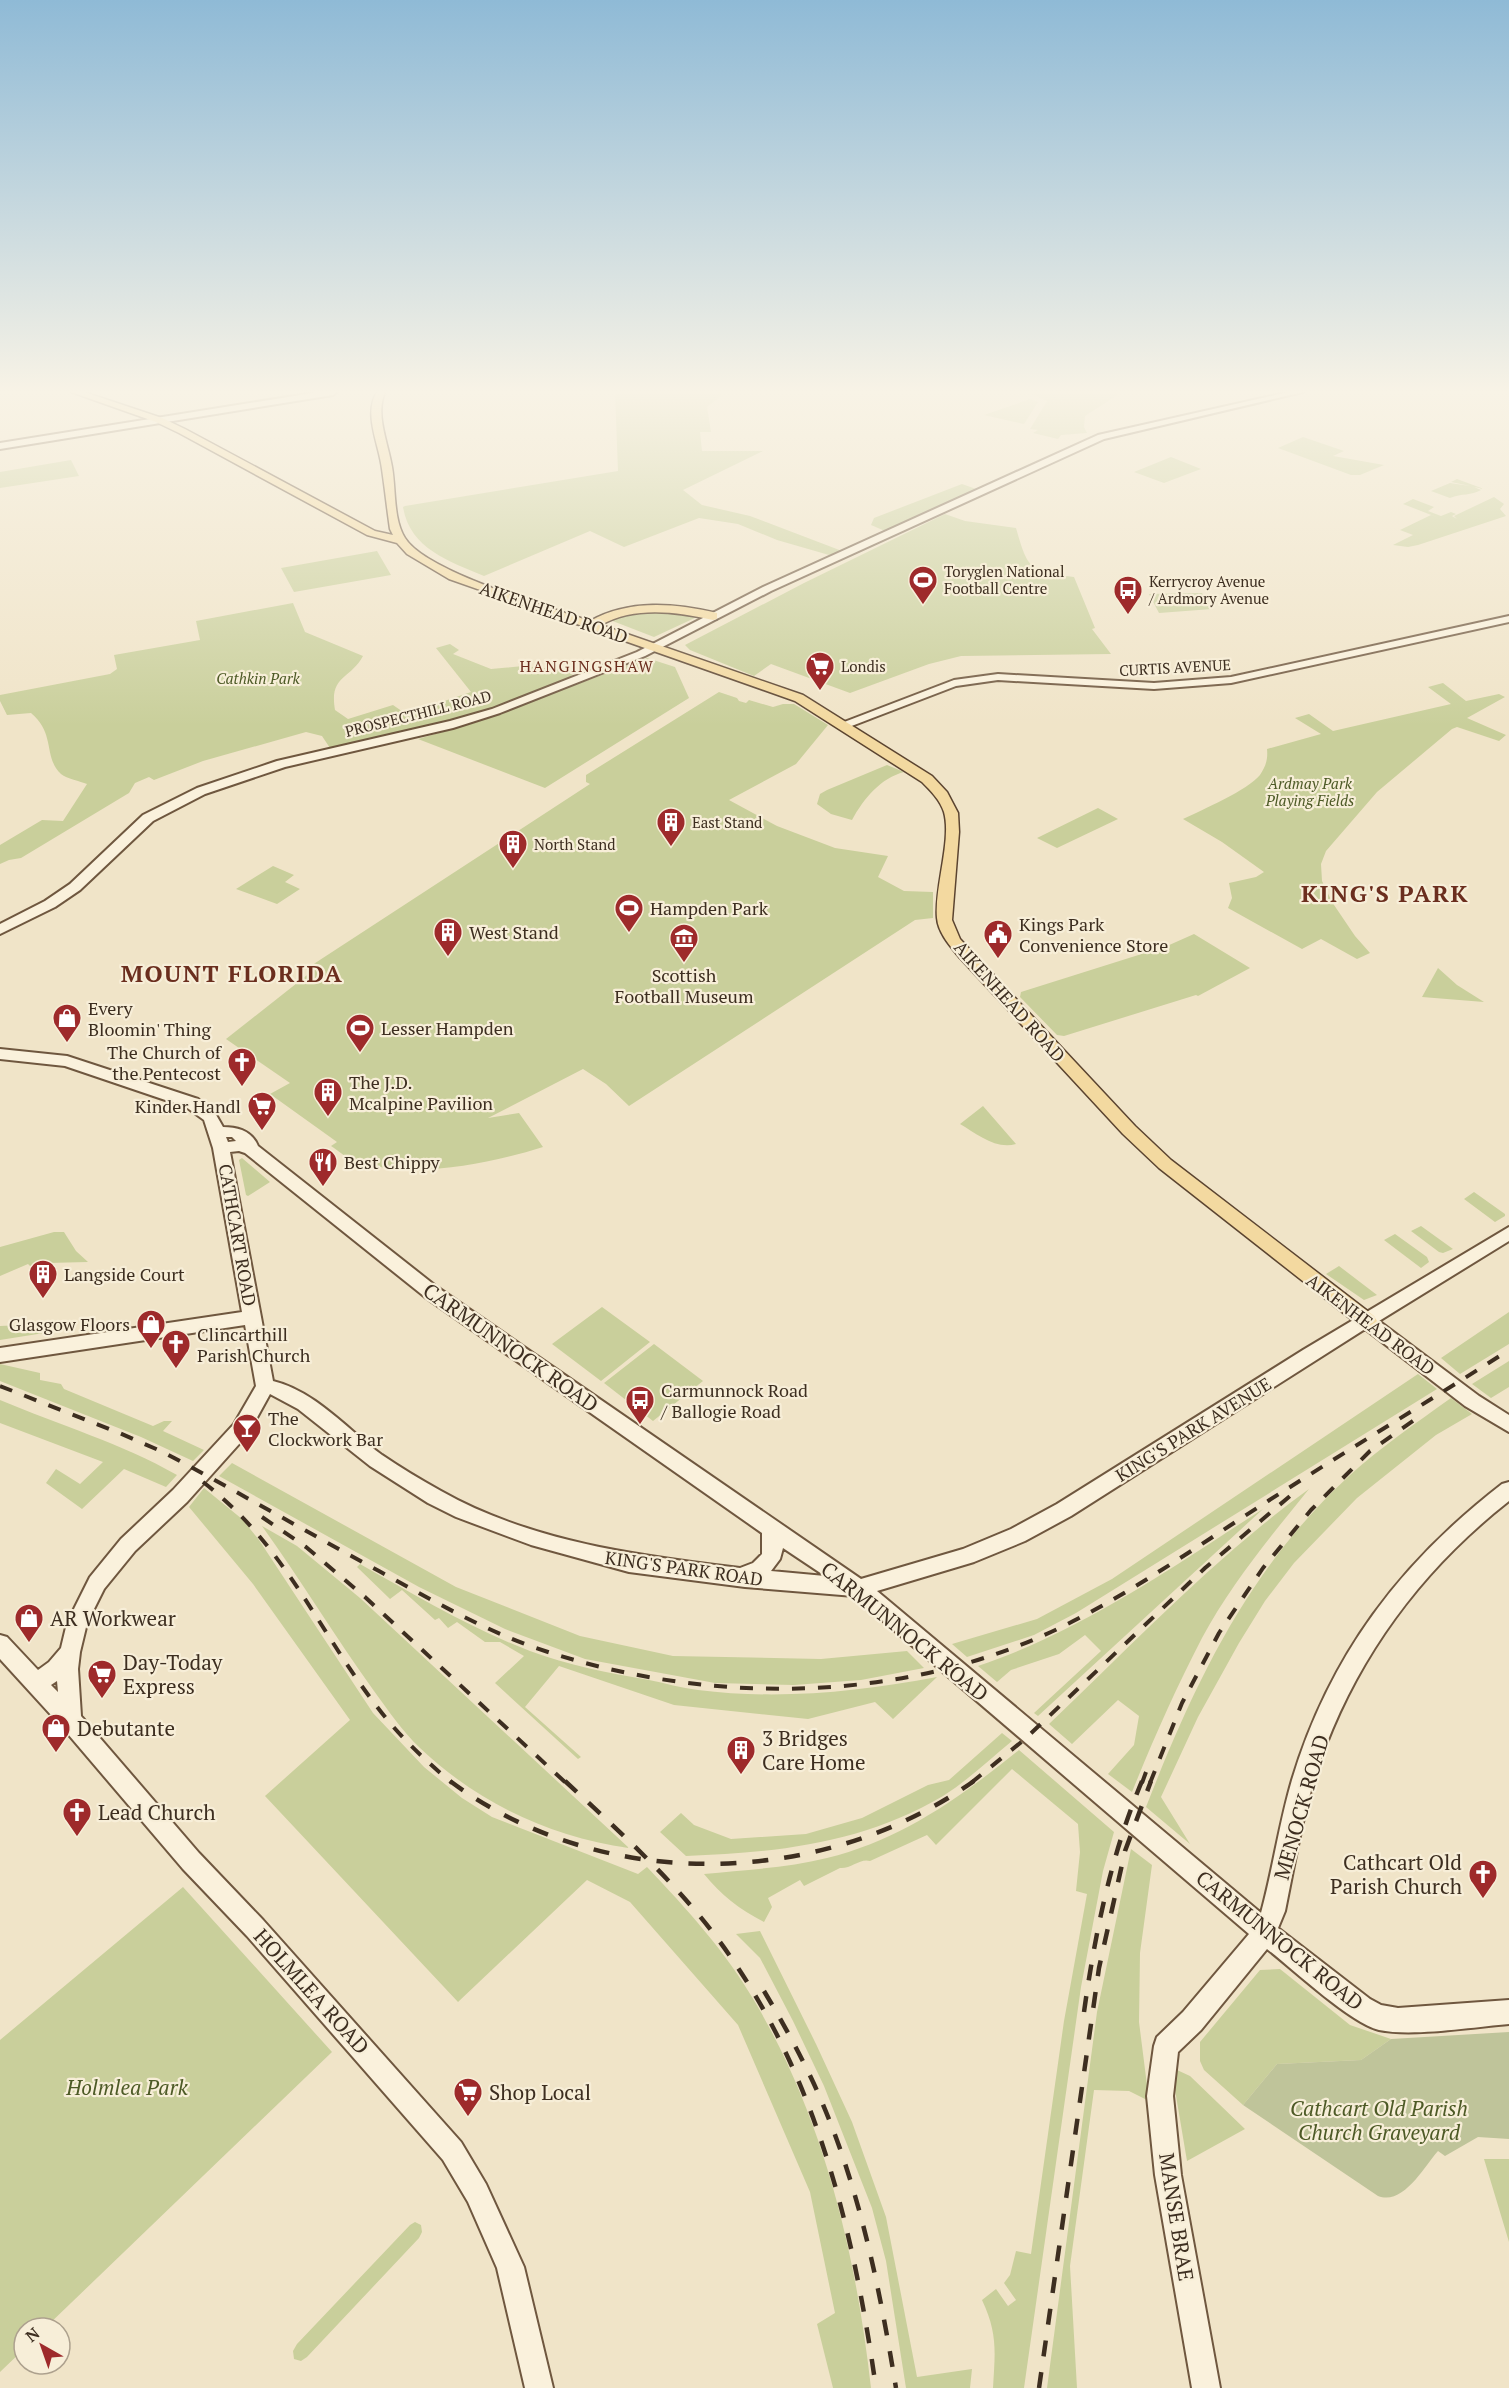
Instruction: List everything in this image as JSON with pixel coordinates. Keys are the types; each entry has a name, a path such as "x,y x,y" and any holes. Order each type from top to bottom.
{"main road":[{"name":"AIKENHEAD ROAD","path":"315,503 371,533 398,535 411,552 453,577 800,698 927,778 948,804 952,832 944,920 953,940 965,955 1129,1130 1165,1164 1472,1401 1509,1425"},
{"path":"393,503 398,535"},
{"name":"PROSPECTHILL ROAD","path":"0,930 50,904 75,887 148,818 186,797 264,769 470,719 584,677 654,647 712,616 955,503"},
{"path":"591,625 607,616 642,610 676,609 712,616"},
{"name":"CURTIS AVENUE","path":"844,724 954,683 971,680 1015,677 1090,685 1154,686 1231,680 1509,619"},
{"name":"CATHCART ROAD","path":"0,1054 67,1061 192,1103 209,1114 215,1122 220,1140 265,1386"},
{"name":"CARMUNNOCK ROAD","path":"220,1140 250,1148 431,1292 859,1588 1341,1994 1378,2017 1398,2020 1509,2012"},
{"name":"KING'S PARK AVENUE","path":"859,1588 967,1556 1018,1535 1064,1510 1509,1233"},
{"path":"2,1355 253,1317"},
{"path":"70,1719 67,1669 70,1652 77,1623 97,1583 128,1545 180,1496 241,1429 265,1386"},
{"name":"KING'S PARK ROAD","path":"265,1386 281,1390 305,1404 354,1444 399,1476 463,1511 504,1528 560,1546 629,1563 745,1578 859,1588"},
{"name":"MENOCK ROAD","path":"1166,2046 1192,2021 1265,1932 1273,1911 1308,1765 1350,1667 1383,1615 1415,1574 1461,1528 1509,1490"},
{"path":"745,1578 768,1563 773,1554 774,1541 771,1528"},
{"name":"HOLMLEA ROAD","path":"0,1644 70,1719 191,1861 255,1928 452,2151 477,2193 510,2267 539,2388"},
{"path":"36,1684 56,1669 70,1652"},
{"name":"MANSE BRAE","path":"1166,2046 1160,2096 1168,2175 1206,2388"}],"green space":[{"path":"421,503 700,503 750,516 842,551 829,555 777,540 738,524 699,518 624,547 590,531 484,576 445,559 422,543 407,521 403,507"},
{"path":"912,503 945,503 885,531 871,525 874,518"},
{"path":"1404,503 1425,503 1434,507 1428,511 1441,516 1451,512 1456,514 1452,516 1457,519 1454,516 1480,503 1503,503 1500,509 1506,516 1418,545 1408,547 1393,545 1413,535 1400,530 1431,515 1439,518"},
{"name":"Toryglen National Football Centre","path":"945,514 965,521 1016,528 1024,553 1033,566 1048,573 1074,577 1095,628 1092,629 1111,654 961,656 929,664 850,693 771,664 754,676 690,650 685,645 804,583"},
{"path":"377,551 391,575 294,592 281,568"},
{"path":"1202,593 1212,609 1159,613 1149,594"},
{"name":"Cathkin Park","path":"293,603 305,632 363,656 335,690 335,710 348,719 393,705 406,714 471,692 436,648 450,644 459,650 453,654 491,669 523,666 566,670 574,673 570,677 479,713 419,730 330,748 322,736 306,732 203,761 154,780 149,777 135,783 129,793 21,858 0,864 0,845 42,820 63,821 87,784 61,774 52,760 47,737 39,721 31,713 7,715 0,701 0,695 110,674 117,669 114,655 200,640 196,621"},
{"path":"680,612 699,616 654,637 610,620 635,613"},
{"path":"647,658 675,667 689,698 545,788 418,739 477,722"},
{"name":"Ardmay Park Playing Fields","path":"1443,683 1466,701 1499,694 1505,697 1467,718 1506,735 1499,741 1457,727 1452,729 1377,792 1326,851 1321,864 1322,881 1332,902 1355,936 1370,953 1357,959 1321,939 1302,949 1228,908 1232,898 1229,883 1256,877 1264,872 1222,842 1183,819 1254,781 1265,765 1267,749 1321,734 1295,718 1309,714 1333,731 1451,704 1428,687"},
{"name":"Hampden Park","path":"719,692 746,703 749,700 773,707 794,704 828,725 796,764 729,800 777,826 835,848 888,856 878,877 904,891 933,892 933,918 915,920 629,1106 606,1084 583,1069 488,1118 519,1113 543,1147 475,1164 405,1169 382,1167 352,1160 331,1146 337,1142 270,1094 290,1083 226,1039 311,972 306,969 590,784 586,782 586,775"},
{"path":"887,765 904,772 888,779 874,790 852,820 831,814 817,804 820,794 827,790"},
{"path":"1098,808 1118,819 1057,848 1037,838"},
{"path":"273,866 294,875 285,882 300,889 277,904 236,889"},
{"path":"1194,934 1250,968 1198,996 1064,1036 1057,1035 1020,997 1021,992 1167,946"},
{"path":"1438,968 1457,985 1484,1002 1422,997"},
{"path":"983,1106 1016,1144 994,1143 960,1124"},
{"path":"242,1158 270,1182 248,1196 239,1160"},
{"path":"1474,1192 1505,1216 1495,1222 1464,1199"},
{"path":"1421,1226 1453,1249 1443,1253 1439,1252 1411,1231"},
{"path":"54,1232 64,1232 76,1251 88,1262 47,1263 30,1266 28,1264 0,1276 0,1247"},
{"path":"1395,1234 1427,1257 1429,1262 1421,1268 1384,1240"},
{"path":"1339,1266 1377,1295 1364,1300 1326,1274"},
{"path":"602,1307 650,1342 601,1381 552,1344"},
{"path":"1509,1312 1509,1344 1460,1374 1441,1358"},
{"path":"65,1323 69,1329 0,1340 0,1326"},
{"path":"654,1344 703,1381 653,1421 604,1383"},
{"path":"1509,1361 1509,1387 1491,1398 1472,1384"},
{"path":"0,1364 40,1373 40,1380 61,1384 64,1389 153,1426 164,1421 172,1421 163,1431 204,1450 193,1461 141,1437 0,1381"},
{"path":"1418,1374 1437,1389 1076,1613 1034,1635 967,1657 952,1644 1037,1619 1112,1579"},
{"path":"1451,1398 1472,1414 1436,1435 1357,1498 1294,1563 1265,1601 1239,1643 1198,1717 1161,1797 1190,1844 1146,1807 1184,1716 1228,1630 1253,1589 1313,1512 1374,1455"},
{"path":"0,1400 112,1444 177,1475 166,1487 124,1469 82,1509 46,1483 56,1469 80,1484 103,1462 0,1423"},
{"path":"232,1463 456,1587 580,1636 673,1656 821,1659 907,1651 924,1668 861,1680 794,1685 715,1683 585,1659 505,1629 419,1587 219,1476"},
{"path":"204,1488 242,1519 259,1540 373,1713 424,1767 462,1798 492,1817 638,1874 647,1867 718,1948 744,1984 779,2047 818,2140 846,2238 865,2338 871,2388 833,2388 817,2324 835,2313 810,2192 738,2025 630,1902 587,1880 458,2002 265,1796 350,1720 253,1584 189,1507"},
{"path":"1309,1489 1252,1561 1213,1618 1174,1695 1132,1792 1108,1774 1134,1745 1139,1716 1118,1700 1072,1744 1049,1724 1208,1572 1274,1515"},
{"path":"1263,1509 1038,1716 1034,1713 1101,1651 1085,1635 1059,1654 1011,1670 997,1682 978,1666 1053,1635 1125,1597"},
{"path":"262,1526 297,1546 360,1598 629,1848 600,1843 543,1826 491,1801 442,1768 401,1728"},
{"path":"360,1564 464,1622 530,1651 588,1668 685,1688 728,1693 818,1693 878,1687 937,1677 893,1719 875,1702 808,1719 674,1705 559,1666 525,1707 581,1757 578,1759 495,1683 524,1656 500,1642 485,1642 457,1622 448,1628 439,1618 435,1620 402,1590 390,1599 357,1567"},
{"path":"1002,1733 1012,1741 952,1790 913,1812 851,1835 786,1848 686,1856 660,1832 681,1813 694,1825 731,1839 806,1834 862,1818 928,1785 949,1780"},
{"path":"1019,1750 1114,1832 1103,1871 1081,1987 1024,2388 993,2388 995,2353 993,2333 982,2300 996,2289 1008,2306 1016,2300 1004,2283 1010,2275 1016,2251 1031,2254 1064,2021 1087,1894 1076,1891 1080,1852 1078,1824 1012,1769 936,1845 927,1835 870,1861 866,1860 840,1868 804,1886 800,1880 768,1898 772,1907 764,1922 731,1901 704,1874 797,1864 827,1858 880,1840 929,1815 975,1784"},
{"path":"1131,1849 1152,1865 1140,1953 1139,2022 1149,2101 1129,2091 1094,2090 1070,2266 1077,2388 1047,2388 1097,2012"},
{"name":"Holmlea Park","path":"183,1887 332,2052 57,2316 12,2316 12,2360 0,2372 0,2040"},
{"path":"760,1931 852,2122 886,2217 917,2377 972,2369 970,2388 906,2388 886,2261 872,2208 824,2086 793,2021 760,1958 736,1934"},
{"path":"1280,1969 1350,2025 1391,2039 1361,2060 1277,2064 1243,2105 1204,2070 1200,2061 1200,2042 1260,1970"},
{"name":"Cathcart Old Parish Church Graveyard","path":"1509,2032 1509,2139 1478,2137 1445,2156 1438,2151 1412,2183 1396,2195 1387,2198 1378,2196 1243,2105 1277,2064 1361,2060 1391,2039"},
{"path":"1177,2070 1190,2076 1245,2129 1187,2161 1173,2078"},
{"path":"1484,2159 1509,2159 1509,2242"},
{"path":"415,2222 421,2225 422,2232 419,2238 307,2357 301,2361 294,2359 293,2351 297,2344"}],"railway":[{"path":"0,1386 163,1452 436,1602 493,1631 533,1647 596,1666 661,1679 727,1687 794,1689 860,1684 925,1674 989,1656 1051,1632 1135,1587 1509,1350"},
{"path":"1150,1783 1182,1703 1219,1633 1263,1568 1311,1510 1370,1451 1420,1416"},
{"path":"203,1482 232,1507 278,1560 386,1719 413,1748 452,1783"},
{"path":"972,1782 1025,1739 1205,1568 1290,1496"},
{"path":"262,1517 306,1547 365,1597 566,1783"},
{"path":"1142,1783 1146,1772"},
{"path":"450,1781 510,1818 574,1844 648,1859"},
{"path":"565,1781 648,1859"},
{"path":"1084,2012 1105,1895 1121,1837 1142,1781"},
{"path":"1039,2388 1099,1968 1125,1851 1151,1781"},
{"path":"648,1859 712,1864 781,1858 849,1842 914,1817 972,1782"},
{"path":"648,1859 714,1934 749,1985 779,2038 804,2093 841,2208 867,2327 876,2388"},
{"path":"764,1991 814,2084 843,2157 874,2271 896,2388"}],"place":[{"name":"Toryglen National Football Centre","path":"923,606"},
{"name":"Kerrycroy Avenue / Ardmory Avenue","path":"1128,616"},
{"name":"Londis","path":"820,692"},
{"name":"East Stand","path":"671,848"},
{"name":"North Stand","path":"513,870"},
{"name":"Hampden Park","path":"629,934"},
{"name":"West Stand","path":"448,958"},
{"name":"Kings Park Convenience Store","path":"998,960"},
{"name":"Scottish Football Museum","path":"684,964"},
{"name":"Every Bloomin' Thing","path":"67,1044"},
{"name":"Lesser Hampden","path":"360,1054"},
{"name":"The Church of the Pentecost","path":"242,1088"},
{"name":"The J.D. Mcalpine Pavilion","path":"328,1118"},
{"name":"Kinder Handl","path":"262,1132"},
{"name":"Best Chippy","path":"323,1188"},
{"name":"Langside Court","path":"43,1300"},
{"name":"Glasgow Floors","path":"151,1350"},
{"name":"Clincarthill Parish Church","path":"176,1370"},
{"name":"Carmunnock Road / Ballogie Road","path":"640,1426"},
{"name":"The Clockwork Bar","path":"247,1454"},
{"name":"AR Workwear","path":"29,1644"},
{"name":"Day-Today Express","path":"102,1700"},
{"name":"Debutante","path":"56,1754"},
{"name":"3 Bridges Care Home","path":"741,1776"},
{"name":"Lead Church","path":"77,1838"},
{"name":"Cathcart Old Parish Church","path":"1483,1900"},
{"name":"Shop Local","path":"468,2118"}],"district":[{"name":"HANGINGSHAW","path":"587,666"},
{"name":"KING'S PARK","path":"1385,893"},
{"name":"MOUNT FLORIDA","path":"232,973"}]}
